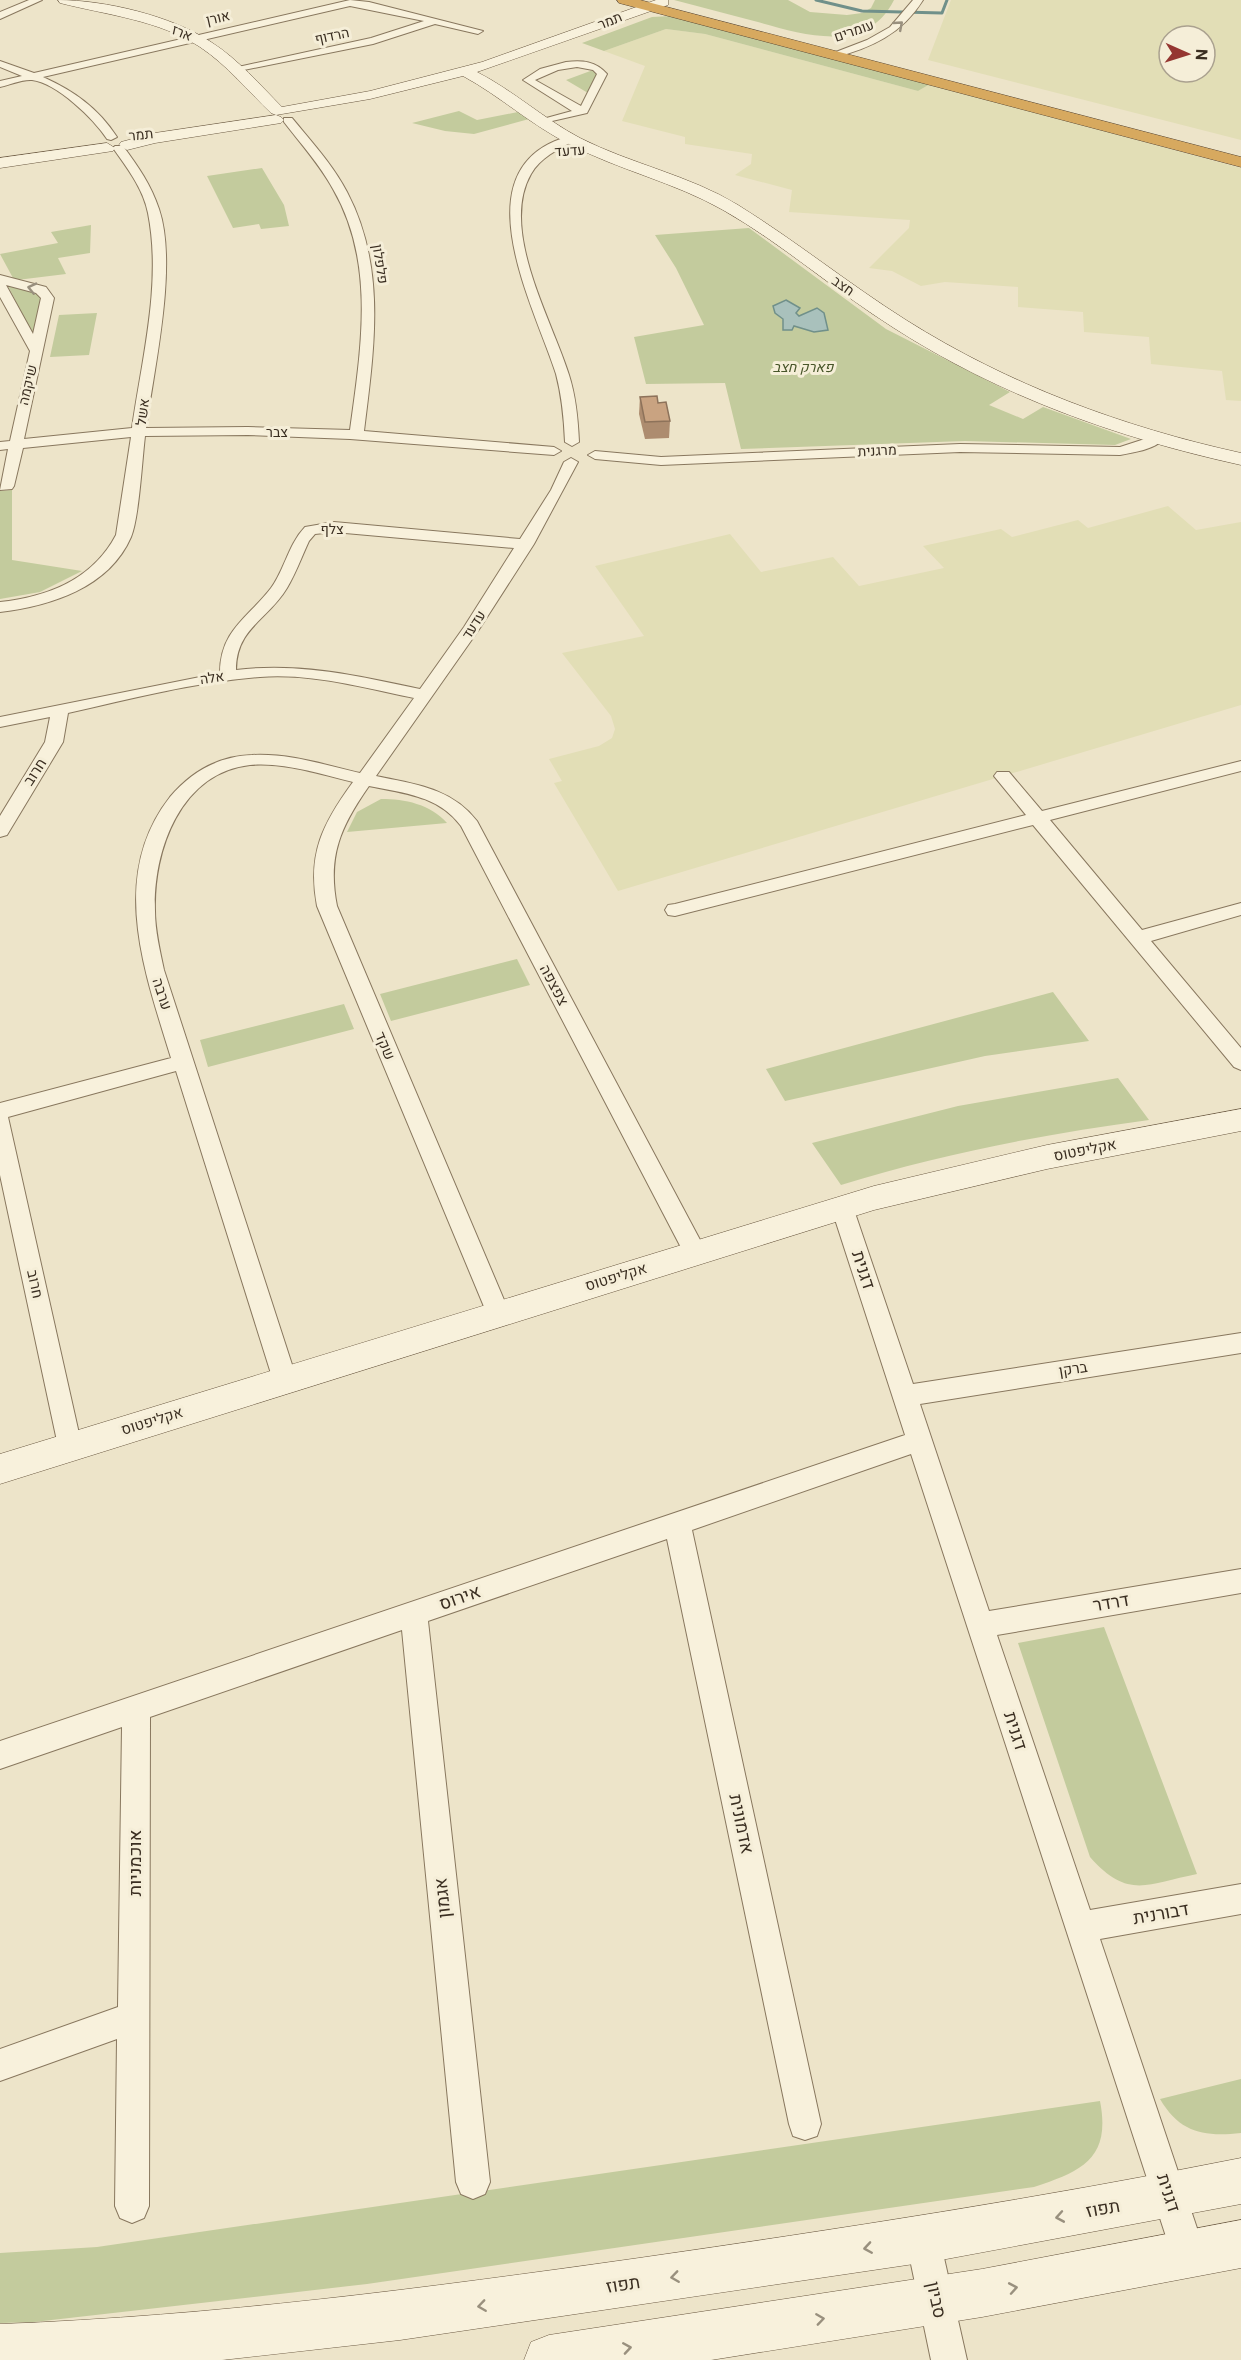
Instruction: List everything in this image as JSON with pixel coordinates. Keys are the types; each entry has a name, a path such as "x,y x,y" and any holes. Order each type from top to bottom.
{"highway":[{"path":"623,0 812,40 841,50 887,59 1241,150"},
{"path":"623,0 628,7 628,17"},
{"path":"659,6 841,50 1241,162"},
{"path":"812,40 869,37 874,50 887,59"}],"street":[{"path":"0,16 37,0"},
{"name":"ארז","path":"65,0 194,37 210,47 282,115"},
{"name":"עומרים","path":"841,50 899,27 918,0"},
{"name":"אורן","path":"0,84 194,37 353,3 478,32"},
{"name":"תמר","path":"0,155 155,138 282,115 468,73 553,49 659,6"},
{"name":"עומרים","path":"869,37 885,24 897,9"},
{"name":"הרדוף","path":"234,69 384,38 434,21"},
{"path":"543,122 584,110 602,74 599,70 573,63 529,78 530,81 571,107 584,110"},
{"name":"אשל","path":"0,64 35,77 87,110 115,142 147,194 161,251 160,298 126,527 115,553 95,572 63,591 29,603 0,607"},
{"name":"חצב","path":"468,73 570,139 680,183 729,207 892,320 970,365 1057,404 1157,439 1241,459"},
{"name":"פלפלון","path":"282,115 321,162 341,192 356,225 366,258 370,291 370,326 357,434"},
{"name":"עדעד","path":"570,139 547,152 524,176 517,198 515,221 522,257 566,383 573,422 572,442"},
{"name":"תמר","path":"0,163 115,142"},
{"name":"עדעד","path":"547,152 568,148 594,150"},
{"path":"0,279 41,290 47,295 36,351"},
{"name":"שיקמה","path":"0,285 36,351 7,445 7,486 0,486"},
{"name":"צבר","path":"7,445 140,432 357,434 554,452"},
{"name":"מרגנית","path":"595,454 661,461 972,447 1111,451 1134,449 1157,439"},
{"path":"572,442 591,445 596,450 595,454 585,461 571,462 557,457 554,452 558,446 572,442"},
{"name":"עדעד","path":"364,779 426,695 526,544 558,490 571,462"},
{"name":"צלף","path":"228,675 228,655 235,637 279,588 302,539 310,530 334,527 526,544"},
{"name":"אלה","path":"0,722 228,675 273,672 316,674 426,695"},
{"name":"חרוב","path":"0,831 54,742 58,729 59,710"},
{"name":"ערבה","path":"285,1380 154,970 145,923 146,882 157,842 176,800 184,789 206,772 220,766 250,760 284,763 364,779"},
{"path":"675,910 1241,766"},
{"path":"1003,776 1241,1062"},
{"name":"צפצפה","path":"364,779 438,796 451,802 464,814 694,1253"},
{"name":"שקד","path":"364,779 339,815 323,853 321,870 326,903 498,1314"},
{"path":"1137,938 1241,909"},
{"path":"0,1111 183,1062"},
{"name":"אקליפטוס","path":"0,1469 842,1208 1007,1165 1241,1120"},
{"name":"חרוב","path":"0,1122 69,1447"},
{"name":"דגנית","path":"842,1208 1189,2255"},
{"name":"ברקן","path":"904,1396 1241,1342"},
{"name":"אירוס","path":"0,1755 919,1441"},
{"name":"אדמונית","path":"677,1524 805,2124"},
{"name":"דרדר","path":"980,1625 1241,1581"},
{"name":"אגמון","path":"414,1614 473,2182"},
{"name":"אוכמניות","path":"132,2206 136,1709"},
{"name":"דבורנית","path":"1080,1927 1241,1899"},
{"path":"0,2065 134,2017"},
{"name":"תפוז","path":"0,2349 193,2350 923,2240 1241,2181"},
{"name":"סביון","path":"923,2240 950,2360"},
{"path":"549,2360 936,2301 1241,2244"}],"shaded area":[{"path":"951,0 1241,0 1241,140 928,60"},
{"path":"666,29 705,34 918,91 930,84 1241,168 1241,401 1226,400 1222,371 1151,364 1149,337 1084,332 1083,312 1018,307 1018,287 945,282 921,286 892,271 869,268 909,228 910,220 789,212 792,190 735,175 751,164 752,154 685,144 685,137 622,121 645,66 604,51"},
{"path":"1168,506 1196,530 1241,522 1241,705 618,891 554,783 562,781 549,759 599,746 612,738 615,729 611,716 562,653 644,636 595,566 730,534 761,572 833,557 859,586 944,568 923,546 1001,529 1012,537 1078,520 1088,528"}],"green space":[{"path":"674,0 788,0 810,12 847,15 862,13 871,8 875,0 894,0 882,18 867,29 850,35 832,36 792,31"},
{"path":"671,16 930,84 918,91 705,34 666,29 604,51 582,43 652,17"},
{"path":"593,70 597,73 588,93 566,80"},
{"path":"459,111 477,120 518,112 529,119 474,134 445,131 412,123"},
{"path":"262,168 284,205 289,226 261,229 259,224 233,228 207,176"},
{"path":"91,225 90,253 58,258 66,274 17,280 13,278 0,254 58,243 51,232"},
{"name":"פארק חצב","path":"749,228 886,329 1010,392 989,405 1023,419 1043,407 1131,439 1115,445 965,441 741,449 725,383 646,384 634,337 704,325 676,268 655,235"},
{"path":"7,284 39,294 44,300 34,337"},
{"path":"97,313 89,355 50,357 59,315"},
{"path":"12,490 12,560 82,571 40,592 0,599 0,491"},
{"path":"381,799 417,804 433,811 447,823 347,832 357,812"},
{"path":"517,959 530,985 391,1021 380,994"},
{"path":"1053,992 1089,1041 985,1056 785,1101 766,1069"},
{"path":"344,1004 354,1029 208,1067 200,1040"},
{"path":"1118,1078 1149,1120 994,1146 841,1185 812,1143 958,1106"},
{"path":"1104,1627 1197,1874 1151,1884 1127,1884 1103,1870 1090,1857 1018,1643"},
{"path":"1241,2079 1241,2133 1216,2134 1194,2130 1176,2119 1160,2099"},
{"path":"1100,2101 1101,2136 1097,2149 1090,2159 1067,2175 1034,2187 367,2284 34,2322 0,2323 0,2253 97,2247"}],"water":[{"path":"786,300 800,308 796,313 799,316 817,308 824,313 828,330 814,332 794,326 792,330 783,330 783,319 775,313 773,306"}],"building":[{"path":"657,396 658,403 666,402 670,421 645,422 640,397"}],"waterway":[{"path":"816,0 862,11 942,13 947,0"}]}
